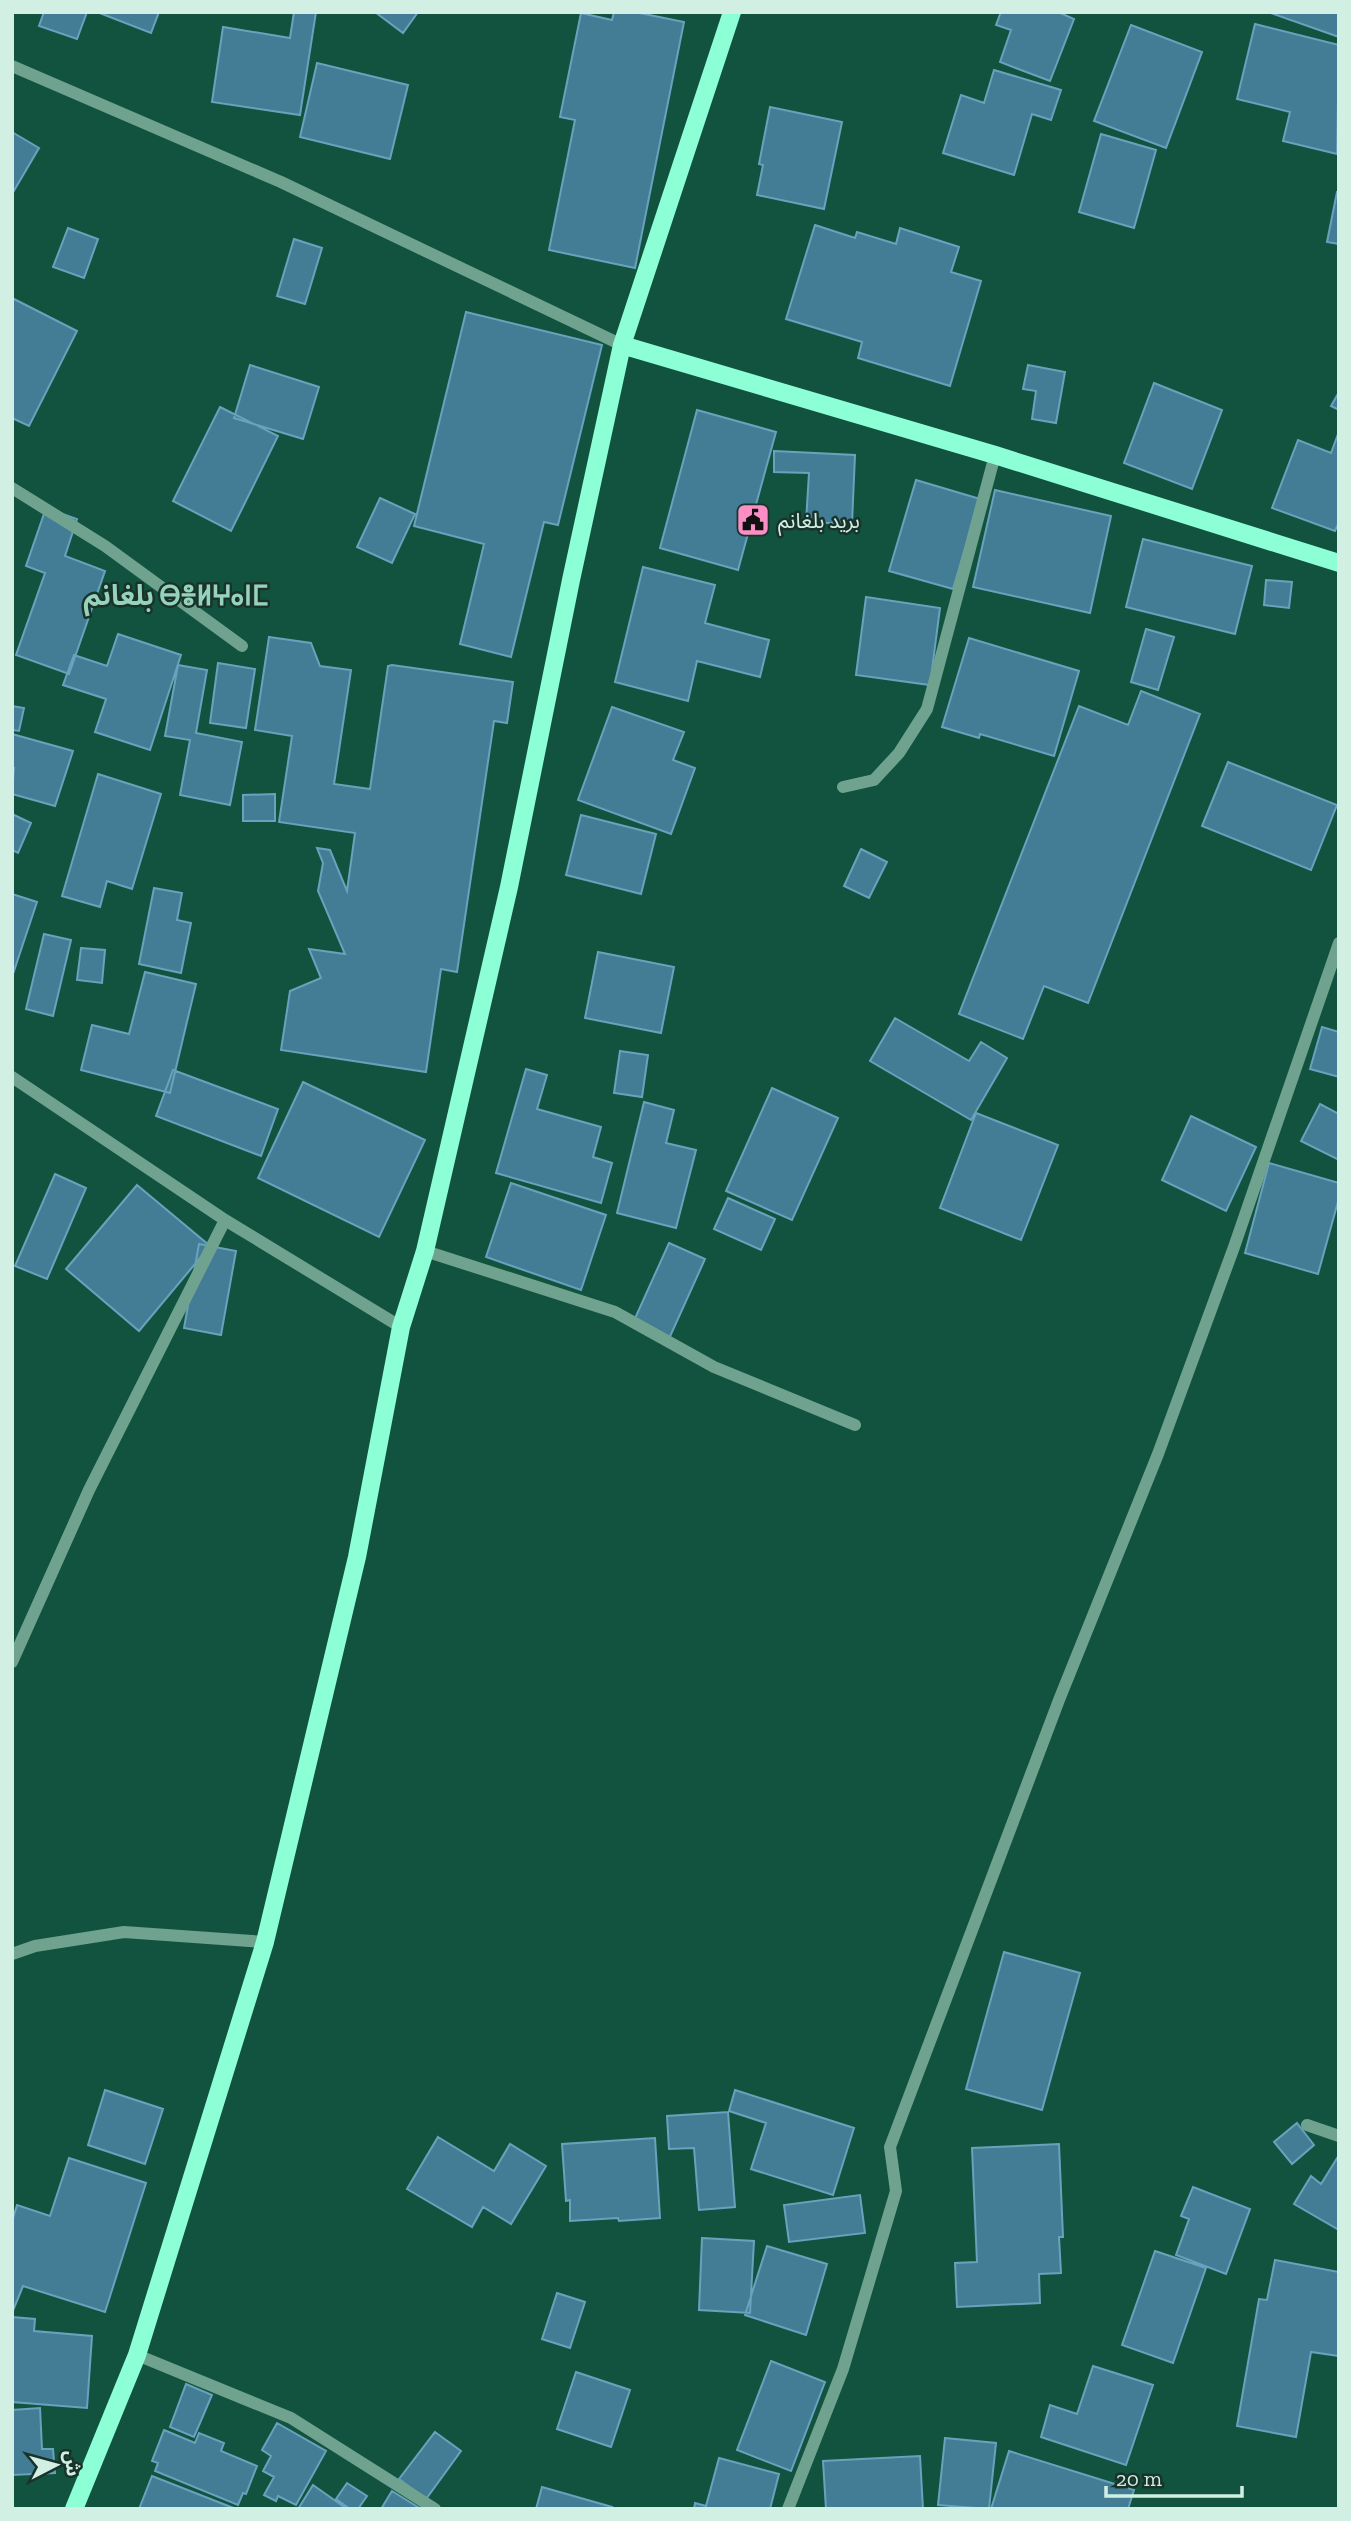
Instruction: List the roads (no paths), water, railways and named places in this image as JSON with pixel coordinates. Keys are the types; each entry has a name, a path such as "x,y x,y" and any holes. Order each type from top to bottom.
{"main road":[{"path":"74,2509 137,2355 265,1942 357,1557 401,1327 425,1251 509,887 570,580 622,345 732,12"},
{"path":"622,345 995,455 1339,563"}],"street":[{"path":"12,66 281,182 622,345"},
{"path":"843,787 874,780 899,753 927,709 995,455"},
{"path":"12,488 105,546 242,646"},
{"path":"788,2509 843,2369 896,2191 890,2147 1059,1700 1168,1428 1339,943"},
{"path":"12,1077 225,1220 401,1327"},
{"path":"12,1662 89,1490 225,1220"},
{"path":"425,1251 615,1312 714,1367 855,1425"},
{"path":"12,1954 35,1946 124,1932 265,1942"},
{"path":"1307,2125 1339,2136"},
{"path":"137,2355 291,2418 435,2509"}],"place":[{"name":"بريد بلغانم","path":"753,520"}],"district":[{"name":"بلغانم ⴱⴻⵍⵖⴰⵏⵎ","path":"176,595"}]}
